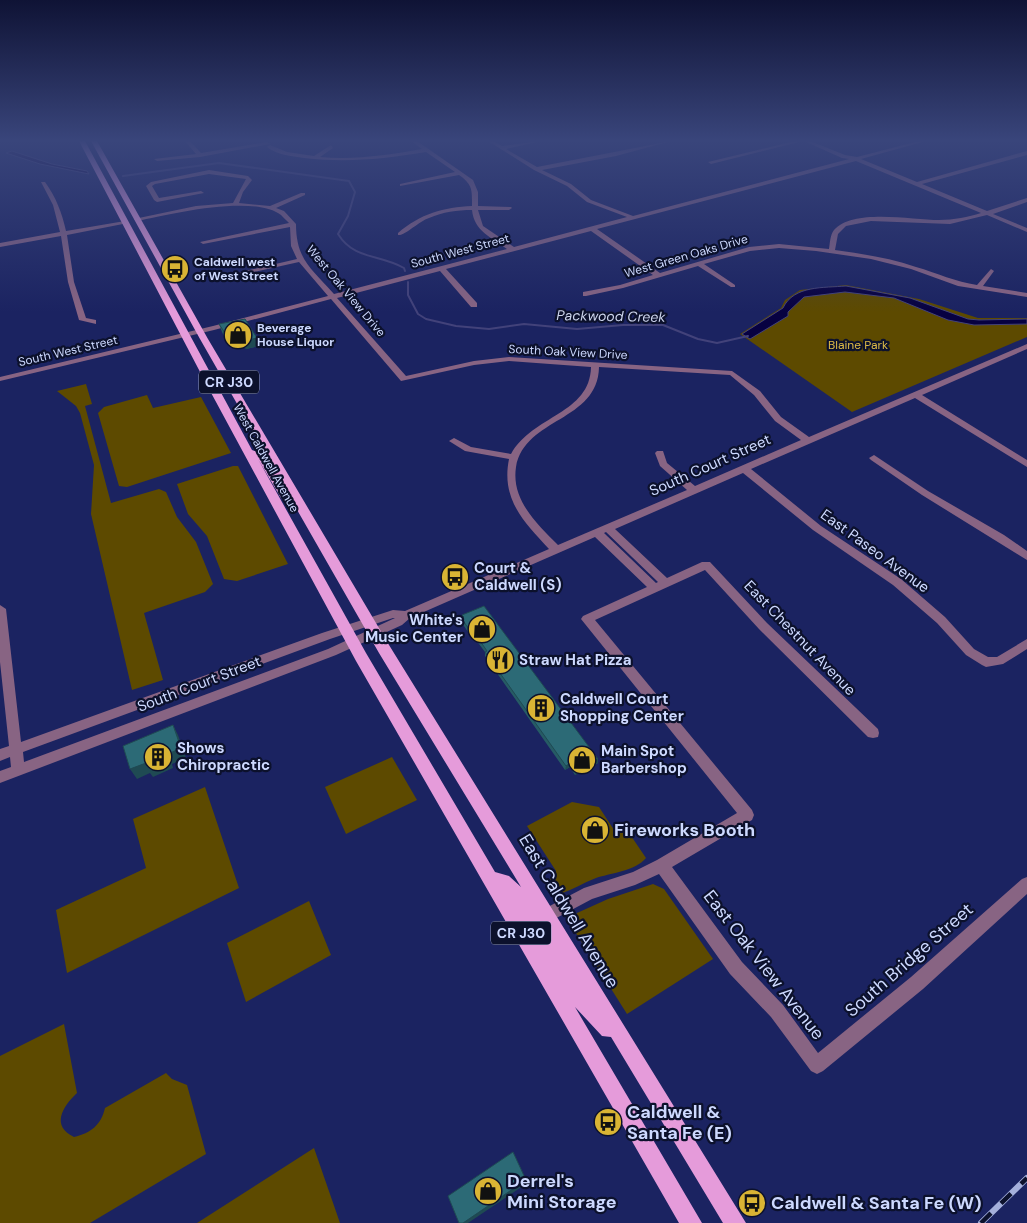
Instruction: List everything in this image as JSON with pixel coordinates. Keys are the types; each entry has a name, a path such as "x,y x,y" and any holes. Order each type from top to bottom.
{"main road":[{"name":"West Caldwell Avenue","path":"111,198 350,635"},
{"name":"West Caldwell Avenue","path":"125,198 200,332 371,627"},
{"path":"124,223 132,224 142,241 153,247"},
{"path":"249,452 262,457 285,496 301,506"},
{"name":"East Caldwell Avenue","path":"371,627 735,1223"},
{"name":"CR J30","path":"350,635 489,878 691,1223"},
{"path":"489,878 503,882 515,893 577,996 626,1047"}],"street":[{"path":"53,198 63,234 71,284 82,320 93,322"},
{"path":"203,198 206,206"},
{"path":"235,204 237,198"},
{"path":"271,208 294,198"},
{"path":"475,198 477,222 480,227 512,249"},
{"path":"586,198 594,204 631,217"},
{"name":"South West Street","path":"0,379 185,336 701,198"},
{"path":"938,198 1027,236"},
{"path":"949,198 1027,230"},
{"path":"832,251 836,231 841,227 872,216 930,224 953,222 1027,200"},
{"path":"137,219 206,206 235,204 271,208 286,215 293,224 203,242"},
{"path":"400,234 417,220 447,210 509,208"},
{"path":"0,245 124,223"},
{"name":"West Oak View Drive","path":"293,224 292,241 294,249 301,260 404,379"},
{"path":"592,228 659,276"},
{"name":"West Green Oaks Drive","path":"586,294 621,287 759,248 797,247 832,251 891,262 978,288 1027,295"},
{"path":"224,277 301,260"},
{"path":"700,264 734,286"},
{"path":"441,268 474,305"},
{"path":"978,288 991,272"},
{"name":"South Court Street","path":"0,777 350,635 371,627 398,622 406,615 1027,346"},
{"name":"South Oak View Drive","path":"404,379 474,363 509,359 732,373 756,393 778,419 808,440"},
{"path":"557,550 527,517 513,494 510,479 511,464 521,445 532,433 578,404 589,392 595,379 595,364"},
{"path":"915,394 1027,464"},
{"path":"454,441 468,449 514,457"},
{"path":"660,453 663,464 693,490"},
{"path":"874,458 925,493 1000,537 1027,556"},
{"name":"East Paseo Avenue","path":"743,468 817,528 897,582 941,620 970,652 986,662 999,661 1027,644"},
{"path":"547,915 589,894 634,878 662,865 747,815 587,619 666,583 608,528"},
{"path":"597,533 654,588"},
{"name":"East Chestnut Avenue","path":"666,583 706,565 763,626 873,733"},
{"path":"0,608 18,770"},
{"name":"South Court Street","path":"0,755 350,635"},
{"name":"East Oak View Avenue","path":"662,865 736,968 777,1011 817,1065"},
{"name":"South Bridge Street","path":"817,1065 917,984 1027,884"}],"green space":[{"name":"Blaine Park","path":"846,285 919,299 978,318 1027,318 1027,337 852,412 740,334 781,308 785,300 800,290"},
{"path":"86,384 92,404 85,406 111,503 159,489 166,492 177,517 196,542 213,584 205,592 144,613 163,680 132,690 91,514 94,465 80,413 76,406 57,391"},
{"path":"147,395 153,408 201,397 231,453 127,487 119,486 98,413 104,407"},
{"path":"238,466 288,564 237,581 224,579 207,536 188,514 177,484"},
{"path":"392,757 417,800 346,834 325,787"},
{"path":"205,787 239,888 67,973 56,910 146,868 133,819"},
{"path":"572,802 599,807 616,833 625,827 646,858 629,869 596,878 560,894 550,879 556,871 527,826"},
{"path":"653,884 664,889 713,959 627,1014 572,924 577,913 608,899"},
{"path":"309,901 331,955 246,1002 227,943"},
{"path":"64,1024 77,1093 67,1104 61,1116 61,1122 67,1133 74,1137 90,1131 98,1124 105,1108 166,1073 172,1079 187,1085 206,1154 90,1223 0,1223 0,1056"},
{"path":"314,1148 340,1223 197,1223"}],"shaded area":[{"path":"846,286 910,298 968,319 1027,319 1027,324 974,325 948,320 894,298 845,292 804,297 788,312 788,316 750,339 742,334 783,308 794,295 802,291"}],"building":[{"path":"245,319 257,338 243,341 237,330 225,333 219,324"},
{"name":"Caldwell Court Shopping Center","path":"484,606 598,759 576,771 570,763 566,766 485,652 487,651 476,635 474,636 461,618 464,617 462,615"},
{"path":"173,725 181,748 166,755 168,759 147,768 146,763 130,769 123,746"},
{"name":"Derrel's Mini Storage","path":"513,1152 526,1180 463,1223 459,1223 448,1196"}],"waterway":[{"name":"Packwood Creek","path":"353,198 348,216 338,234 352,248 368,256 386,260 404,268 405,271"},
{"name":"Packwood Creek","path":"408,282 408,295 418,314 426,319 456,326 489,329 524,324 577,329 623,325 663,325 698,339 717,343 748,336"}],"railway":[{"path":"981,1223 1027,1178"}],"place":[{"name":"Caldwell west of West Street","path":"175,269"},
{"name":"Beverage House Liquor","path":"238,335"},
{"name":"Court & Caldwell (S)","path":"455,577"},
{"name":"White's Music Center","path":"482,629"},
{"name":"Straw Hat Pizza","path":"500,660"},
{"name":"Caldwell Court Shopping Center","path":"541,708"},
{"name":"Shows Chiropractic","path":"158,757"},
{"name":"Main Spot Barbershop","path":"582,760"},
{"name":"Fireworks Booth","path":"595,830"},
{"name":"Caldwell & Santa Fe (E)","path":"608,1122"},
{"name":"Derrel's Mini Storage","path":"488,1191"},
{"name":"Caldwell & Santa Fe (W)","path":"752,1203"}]}
